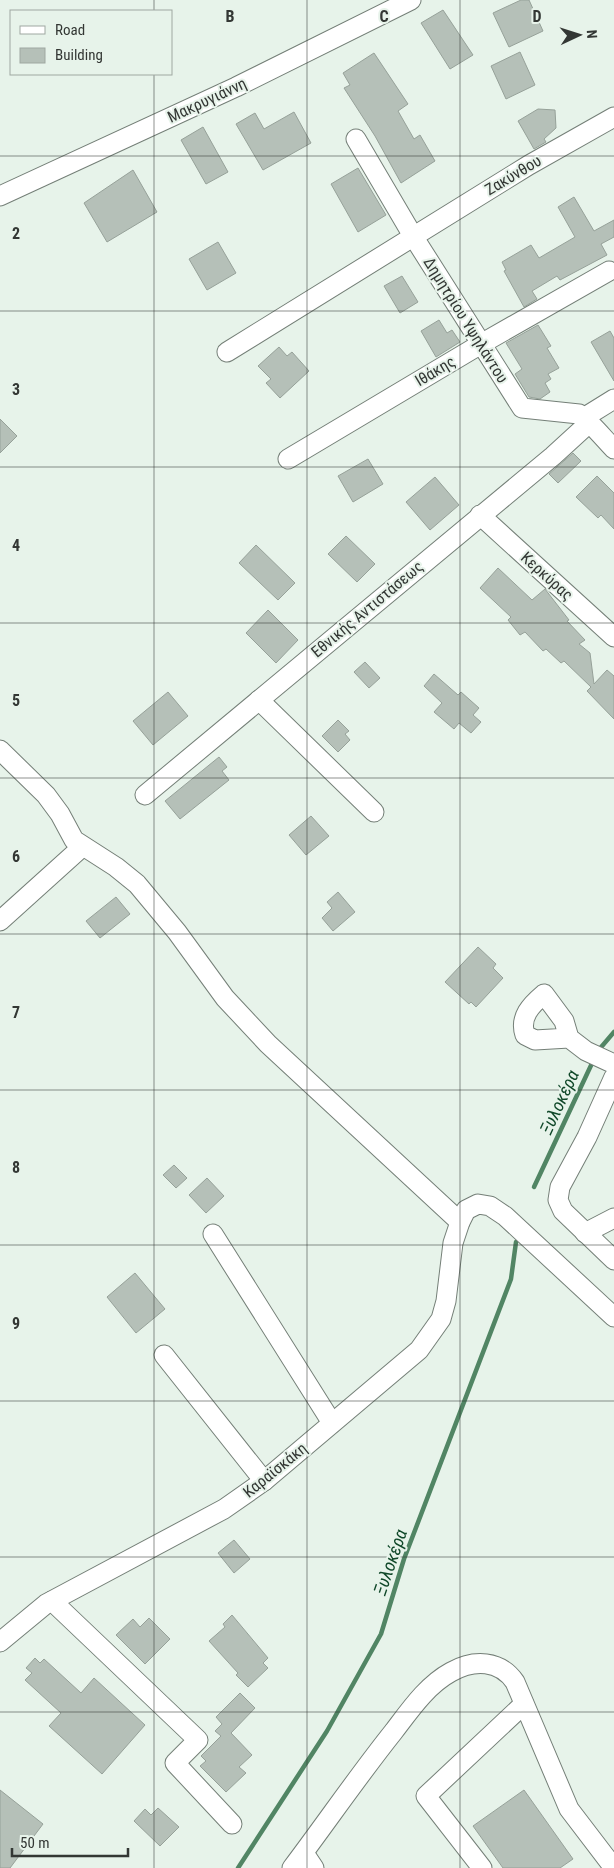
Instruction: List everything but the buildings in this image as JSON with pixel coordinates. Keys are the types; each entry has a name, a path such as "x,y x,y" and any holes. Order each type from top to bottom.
{"street":[{"name":"Μακρυγιάννη","path":"0,196 236,86 412,0"},
{"name":"Ζακύνθου","path":"227,352 528,165 614,117"},
{"name":"Δημητρίου Υψηλάντου","path":"356,138 413,236 522,408 574,412 587,420 614,449"},
{"name":"Ιθάκης","path":"288,459 481,344 609,271"},
{"name":"Εθνικής Αντιστάσεως","path":"145,795 480,515 587,420 614,400"},
{"name":"Κερκύρας","path":"480,515 614,637"},
{"path":"259,700 374,812"},
{"path":"0,750 46,795 60,814 74,840 82,847 116,867 137,884 177,932 220,991 268,1044 460,1222 466,1210 478,1204 490,1206 505,1216 614,1317"},
{"path":"0,921 82,847"},
{"path":"569,1038 600,1058"},
{"path":"614,1077 588,1137 560,1187 558,1200 563,1211 614,1260"},
{"path":"585,1233 614,1218"},
{"name":"Καραϊσκάκη","path":"0,1642 35,1612 52,1601 208,1519 264,1481 419,1350 441,1319 446,1301 451,1256 460,1222"},
{"path":"213,1234 332,1423"},
{"path":"164,1355 264,1481"},
{"path":"52,1601 198,1740 175,1763 232,1824"},
{"path":"292,1868 309,1860 370,1761 431,1688 460,1668 480,1663 493,1664 503,1669 515,1682 569,1809 614,1868"},
{"path":"482,1868 426,1796 524,1704"}],"waterway":[{"name":"Ξυλοκέρα","path":"597,1052 614,1032"},
{"name":"Ξυλοκέρα","path":"534,1187 594,1059"},
{"name":"Ξυλοκέρα","path":"238,1868 327,1731 381,1634 404,1559 511,1279 516,1242"}]}
